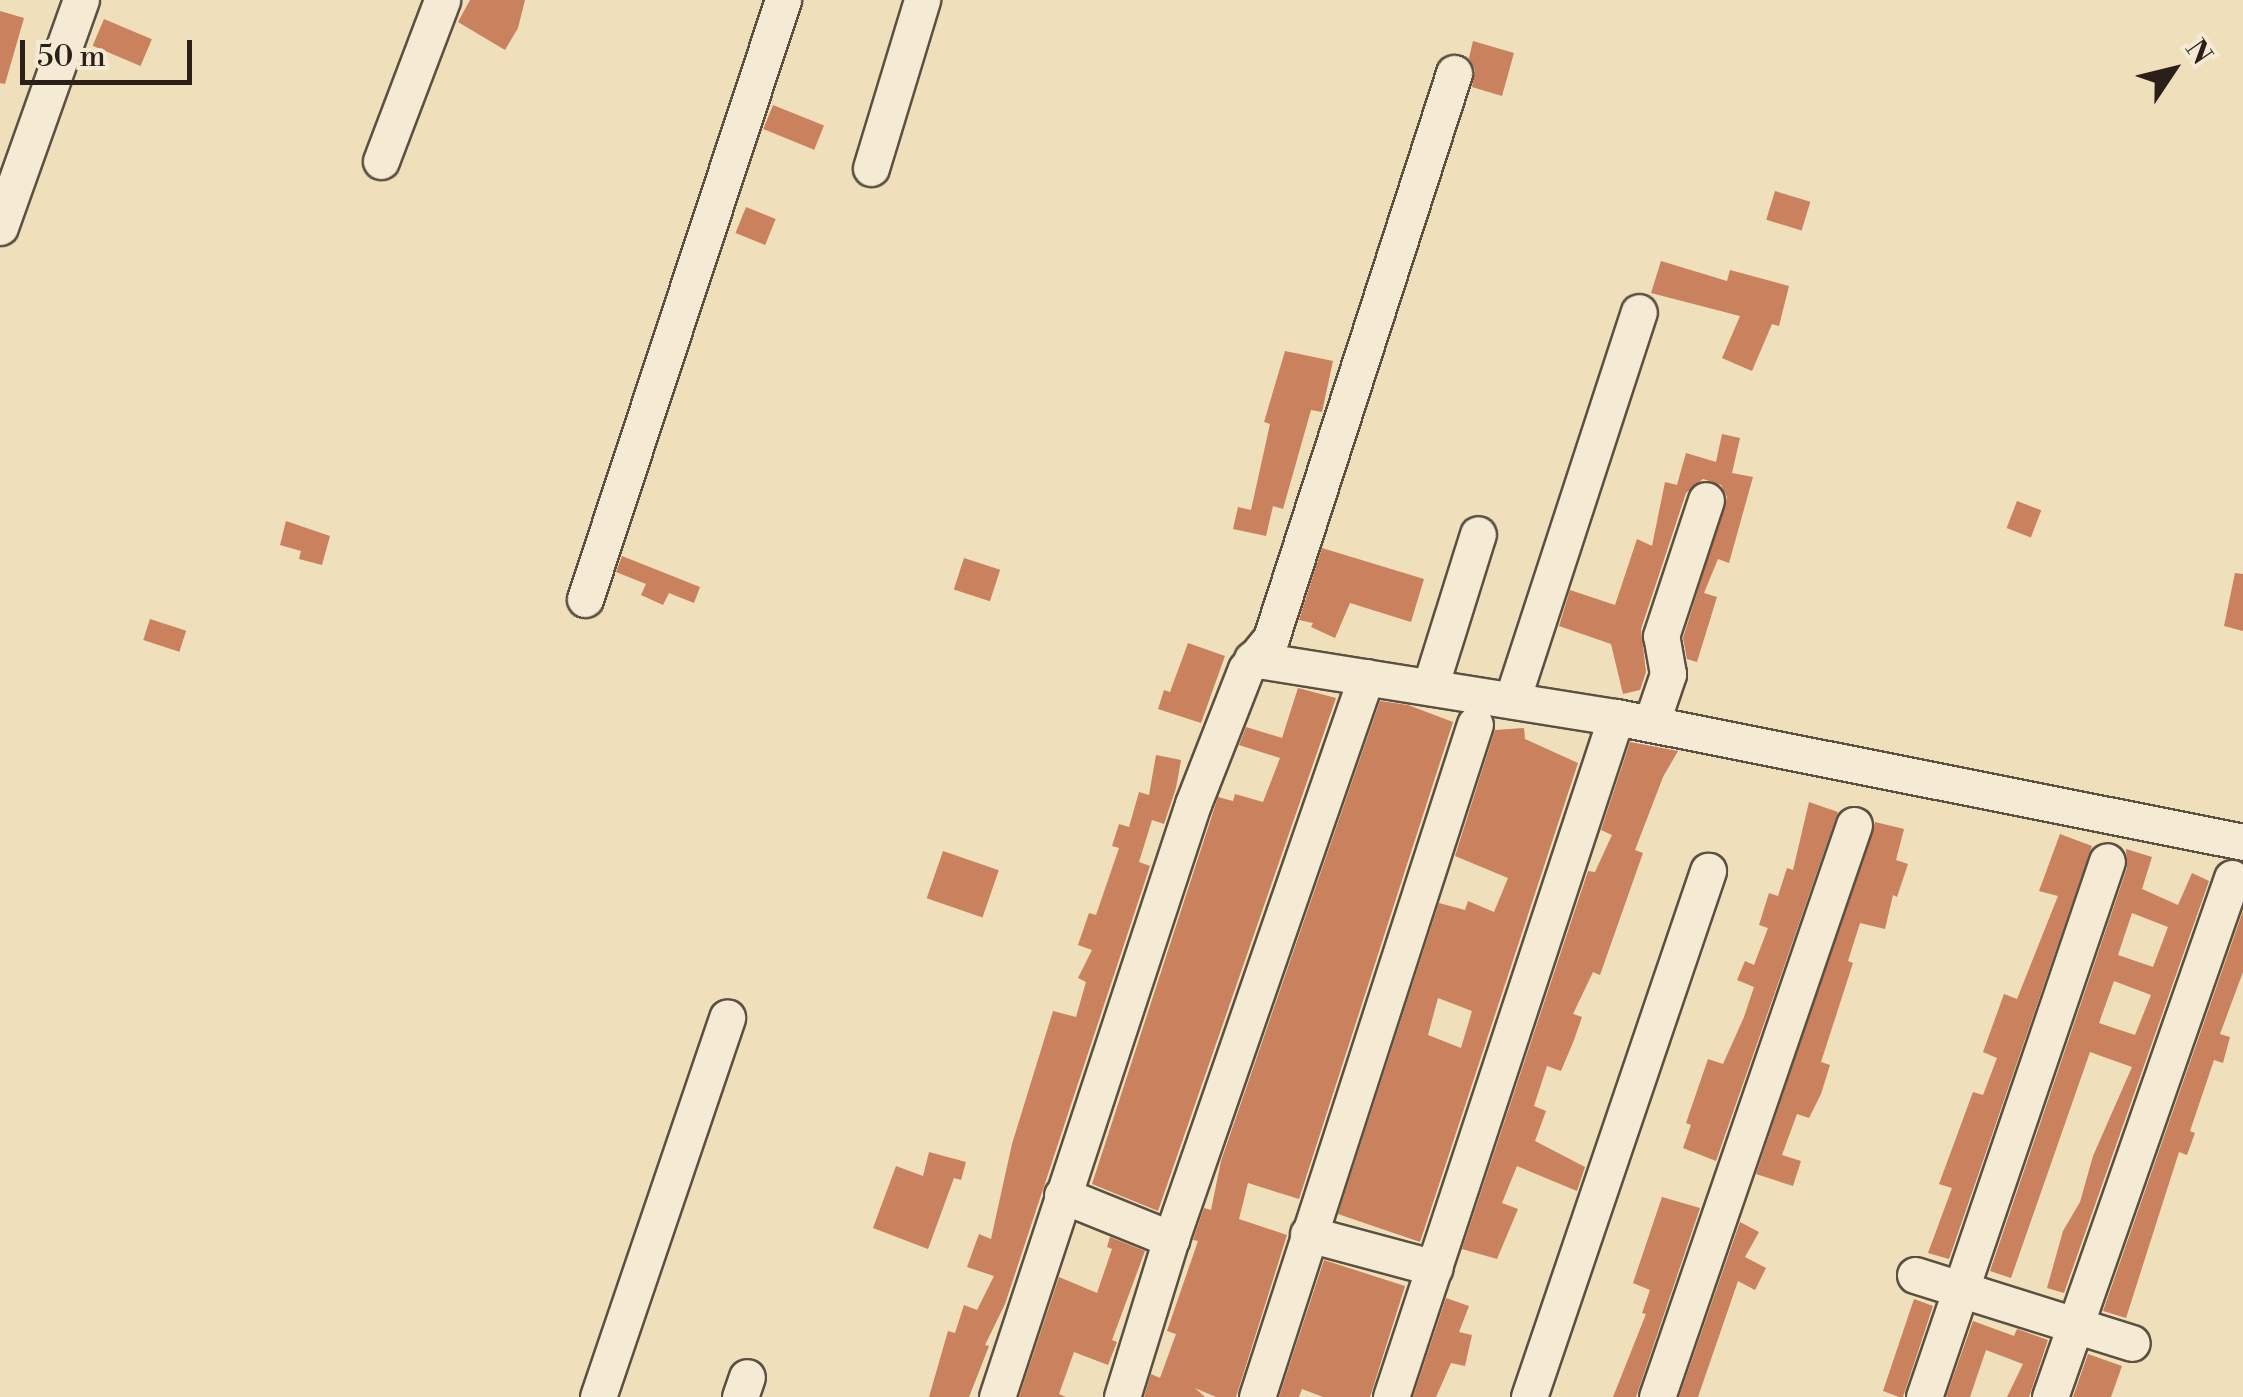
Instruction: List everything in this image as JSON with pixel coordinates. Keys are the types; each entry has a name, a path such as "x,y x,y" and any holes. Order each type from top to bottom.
{"street":[{"path":"0,227 81,0"},
{"path":"382,161 442,0"},
{"path":"586,599 782,0"},
{"path":"871,168 922,0"},
{"path":"997,1397 1193,804 1252,659 1271,638 1454,73"},
{"path":"1512,700 1639,312"},
{"path":"1652,724 1668,674 1661,636 1706,500"},
{"path":"1430,688 1478,534"},
{"path":"1252,659 1616,717 2243,842"},
{"path":"1122,1397 1171,1239 1366,677"},
{"path":"1390,1397 1616,717"},
{"path":"1257,1397 1474,724"},
{"path":"1658,1397 1854,825"},
{"path":"1924,1397 2107,861"},
{"path":"1529,1397 1708,871"},
{"path":"2050,1397 2232,878"},
{"path":"598,1397 727,1017"},
{"path":"1062,1195 1171,1239"},
{"path":"1308,1234 1435,1268"},
{"path":"1915,1276 2132,1343"}],"building":[{"path":"470,0 525,0 518,28 505,50 458,22"},
{"path":"0,11 24,18 5,84 0,83"},
{"path":"104,19 152,39 141,66 93,46"},
{"path":"1473,41 1514,53 1502,96 1472,87 1475,70 1469,58"},
{"path":"773,105 824,126 814,150 763,129"},
{"path":"1775,191 1810,202 1802,231 1766,220"},
{"path":"746,207 776,219 765,245 736,233"},
{"path":"1661,261 1727,281 1730,270 1789,286 1779,326 1772,324 1752,371 1722,358 1740,316 1651,293"},
{"path":"1285,351 1333,361 1322,412 1311,410 1283,509 1273,506 1266,536 1233,529 1238,507 1251,510 1270,424 1264,422"},
{"path":"1722,434 1740,438 1732,473 1753,477 1729,563 1718,559 1704,593 1717,597 1697,662 1687,659 1683,638 1727,497 1721,485 1703,479 1686,493 1641,629 1646,672 1640,690 1623,694 1611,644 1559,626 1570,590 1615,605 1637,539 1652,546 1665,482 1677,485 1686,453 1716,462"},
{"path":"2017,501 2041,510 2031,537 2007,528"},
{"path":"286,521 330,536 322,565 299,559 301,551 280,545"},
{"path":"1322,548 1424,579 1411,622 1350,603 1335,638 1311,627 1313,623 1299,620"},
{"path":"622,556 700,587 694,603 669,593 663,605 641,595 646,584 616,572"},
{"path":"964,558 1000,570 990,601 954,589"},
{"path":"2235,573 2243,574 2243,631 2224,626"},
{"path":"150,619 186,631 179,652 143,640"},
{"path":"1188,643 1225,656 1201,723 1158,709 1164,690 1170,692"},
{"path":"1298,688 1336,698 1158,1211 1092,1184 1218,797 1233,801 1235,794 1263,802 1280,758 1239,745 1246,727 1282,738"},
{"path":"1380,701 1408,705 1453,722 1299,1199 1248,1183 1239,1219 1287,1235 1236,1397 1216,1397 1195,1388 1205,1397 1144,1397 1151,1374 1160,1378 1176,1334 1167,1331 1198,1241 1193,1240 1204,1208 1211,1210 1221,1161"},
{"path":"1524,728 1525,739 1578,763 1420,1242 1338,1214 1439,903 1465,910 1468,901 1494,912 1508,878 1455,856 1495,730","holes":["1438,998 1472,1011 1461,1048 1428,1035"]},
{"path":"1630,742 1678,751 1663,777 1635,850 1643,853 1600,975 1593,972 1573,1014 1582,1017 1574,1040 1561,1071 1547,1066 1534,1106 1546,1111 1535,1141 1585,1167 1577,1191 1517,1166 1502,1203 1518,1209 1497,1259 1462,1249 1588,871 1595,872 1612,835 1601,830"},
{"path":"1156,755 1181,760 1176,788 1164,824 1152,820 1139,862 1150,866 1005,1304 985,1345 989,1346 969,1397 929,1397 948,1331 955,1333 964,1305 977,1310 994,1276 967,1267 979,1234 991,1239 1012,1144 1053,1011 1076,1017 1086,982 1078,978 1092,950 1078,945 1089,913 1096,915 1119,848 1112,846 1119,824 1129,827 1139,792 1149,795"},
{"path":"1809,802 1838,812 1716,1161 1683,1148 1691,1125 1686,1123 1708,1059 1723,1064 1744,1017 1754,987 1737,980 1745,961 1754,965 1768,928 1759,925 1769,893 1778,896 1787,868 1793,870"},
{"path":"1875,822 1904,829 1896,860 1908,864 1897,897 1893,895 1885,929 1860,923 1848,961 1853,963 1821,1062 1830,1065 1821,1094 1809,1118 1797,1114 1782,1155 1801,1161 1793,1186 1756,1174"},
{"path":"2060,834 2092,846 1949,1259 1928,1253 1952,1188 1939,1184 1973,1092 1983,1095 1997,1058 1983,1052 2004,994 2017,999 2058,896 2039,891"},
{"path":"2126,849 2152,857 2142,889 2178,905 2192,873 2209,881 2064,1293 2047,1288 2063,1231 2080,1202 2093,1156 2132,1067 2090,1052 2011,1278 1990,1271 2127,868","holes":["2132,913 2168,927 2153,967 2118,955","2114,981 2151,995 2135,1035 2099,1023"]},
{"path":"943,851 999,870 983,917 927,898"},
{"path":"2243,911 2243,972 2220,1034 2230,1037 2223,1063 2214,1060 2190,1131 2195,1133 2187,1155 2179,1152 2126,1318 2103,1311"},
{"path":"929,1152 966,1162 961,1180 954,1178 928,1249 873,1228 896,1166 923,1176"},
{"path":"1662,1197 1700,1208 1636,1397 1613,1397 1646,1314 1642,1313 1650,1290 1633,1283"},
{"path":"1740,1222 1759,1232 1745,1257 1766,1268 1755,1290 1738,1281 1698,1397 1679,1397"},
{"path":"1110,1237 1145,1251 1112,1340 1117,1342 1108,1365 1074,1352 1059,1394 1066,1397 1019,1397 1059,1277 1097,1293 1112,1249 1107,1247"},
{"path":"1324,1260 1405,1286 1370,1397 1323,1397 1302,1389 1299,1397 1279,1397"},
{"path":"1446,1298 1469,1306 1459,1332 1472,1335 1465,1366 1451,1363 1436,1397 1413,1397"},
{"path":"1914,1299 1933,1306 1903,1397 1899,1397 1883,1391"},
{"path":"1973,1321 2014,1336 2017,1329 2048,1340 2029,1397 2007,1397 2023,1364 1986,1350 1970,1397 1946,1397"},
{"path":"2088,1354 2122,1366 2111,1397 2073,1397"}]}
